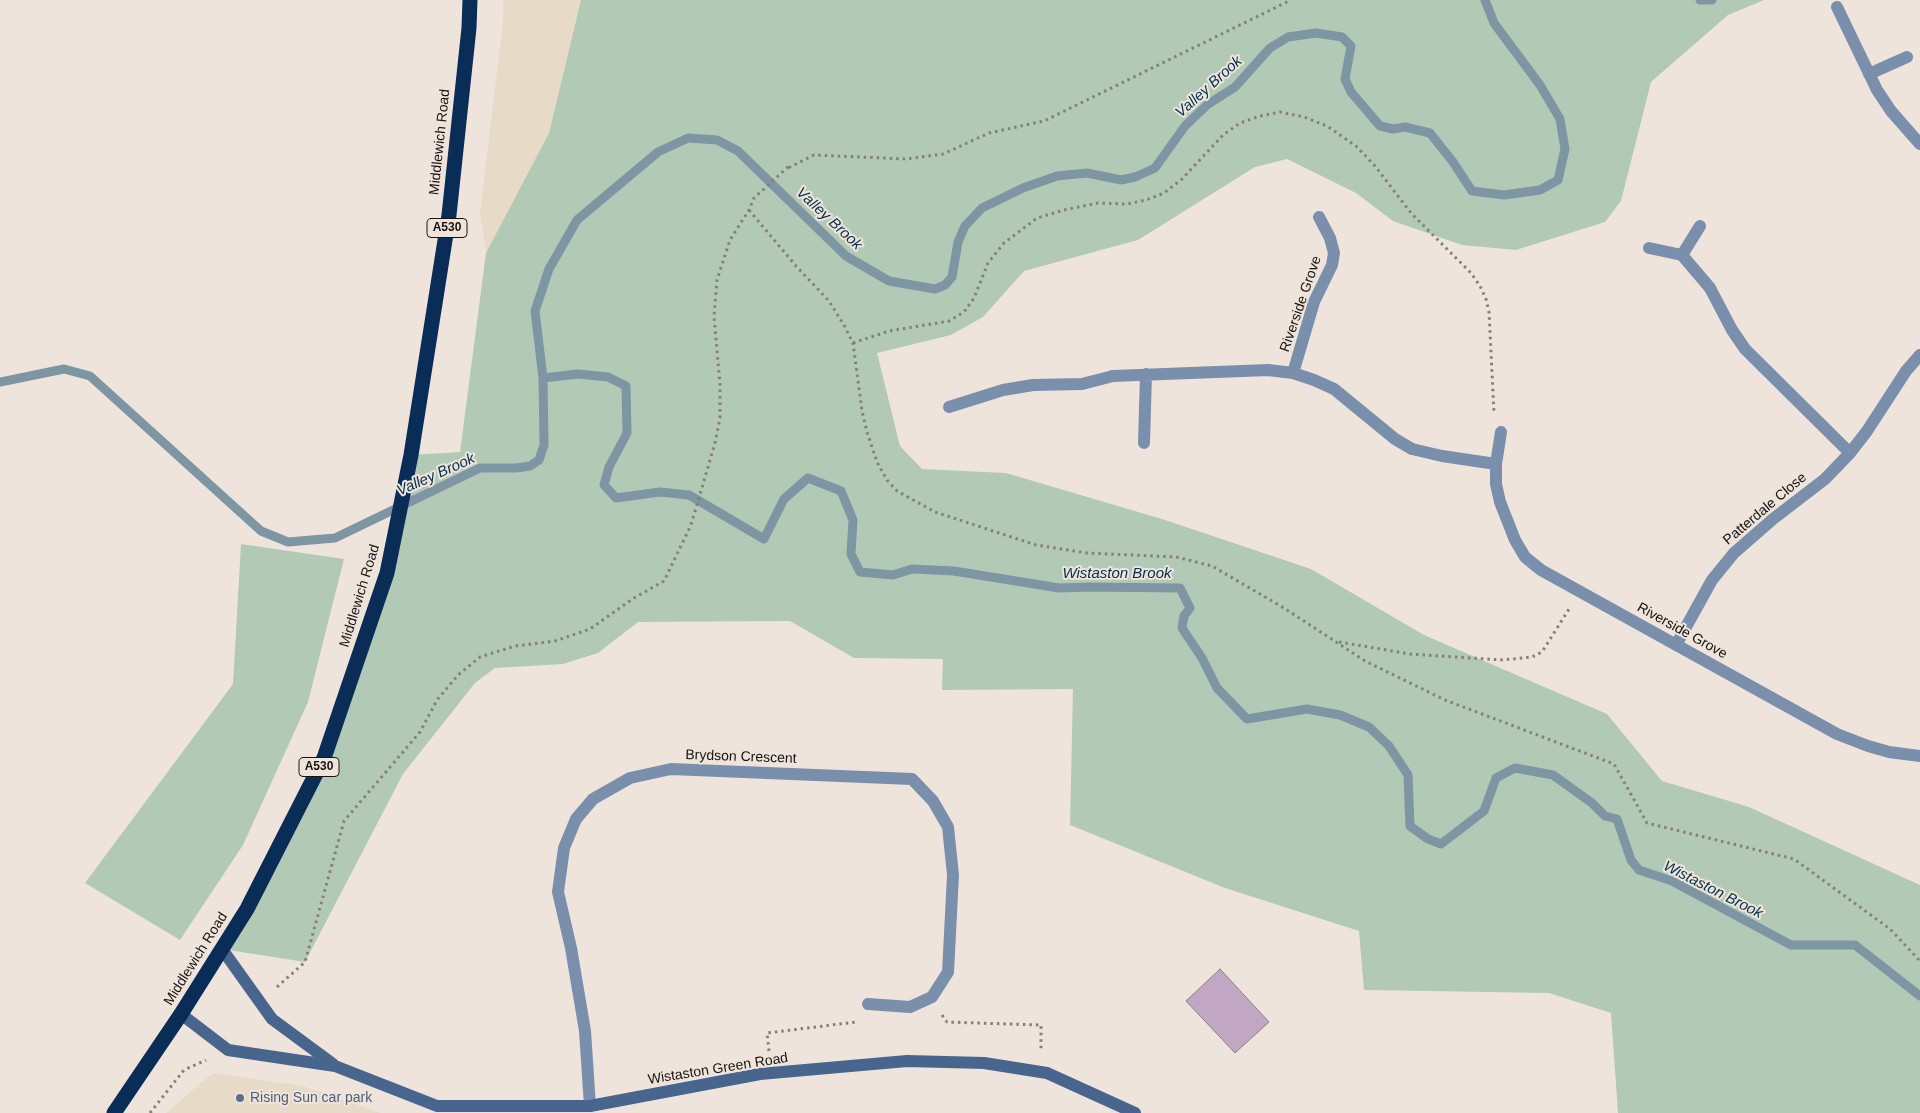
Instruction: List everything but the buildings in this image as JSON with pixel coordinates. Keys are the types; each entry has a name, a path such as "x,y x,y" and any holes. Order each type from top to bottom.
{"highway":[{"name":"Middlewich Road","path":"114,1113 181,1014 247,909 324,758 388,574 411,455 448,215 469,28 470,0"}],"street":[{"path":"1834,4 1869,74 1891,111 1920,144"},
{"path":"1869,74 1906,57"},
{"name":"Riverside Grove","path":"1293,373 1314,302 1332,265 1334,253 1330,238 1319,217"},
{"path":"1682,255 1700,226"},
{"path":"1649,248 1682,255 1710,288 1732,330 1745,349 1850,453"},
{"name":"Patterdale Close","path":"1676,645 1712,580 1734,553 1825,478 1850,453 1867,431 1906,371 1920,355"},
{"name":"Riverside Grove","path":"949,407 1003,390 1033,384 1082,384 1113,376 1146,374 1268,370 1293,373 1334,389 1395,439 1412,449 1442,456 1496,464"},
{"path":"1144,443 1146,374"},
{"name":"Riverside Grove","path":"1501,432 1496,464 1496,484 1500,502 1515,540 1525,557 1541,570 1837,734 1888,752 1920,756"},
{"name":"Brydson Crescent","path":"590,1106 585,1031 571,948 558,892 564,848 576,819 593,799 630,778 671,769 912,780 933,801 948,826 953,875 948,972 930,998"},
{"name":"Wistaston Green Road","path":"222,949 272,1019 335,1066"},
{"path":"868,1004 910,1007 930,998"},
{"name":"Wistaston Green Road","path":"181,1014 228,1050 335,1066 445,1109 590,1106 771,1073 907,1061 984,1063 1048,1073 1135,1113"}],"path":[{"path":"305,962 344,821 420,732 437,700 458,675 480,657 515,646 555,641 590,629 634,598 664,581 691,525 710,461 720,418 720,385 714,316 717,280 730,240 749,210 754,198 789,166 788,168 814,155 906,159 943,154 989,133 1044,120 1291,0"},
{"path":"853,343 889,332 949,320 964,312 974,298 988,263 1004,243 1022,228 1038,218 1064,210 1098,203 1127,204 1146,200 1164,193 1182,179 1223,135 1240,123 1280,112 1304,117 1327,126 1356,146 1375,166 1411,213 1471,273 1480,286 1489,312 1494,417 1501,432"},
{"path":"749,210 829,302 844,324 853,343 862,411 877,462 887,480 897,491 914,502 935,512 1036,545 1088,553 1176,557 1212,566 1284,608 1365,661 1445,700 1614,764 1647,822 1794,859 1890,929 1920,961"},
{"path":"1336,641 1410,654 1503,660 1532,657 1542,652 1580,592"},
{"path":"930,998 947,1022 1041,1025 1041,1072"},
{"path":"771,1073 767,1033 868,1021 868,1004"}],"shaded area":[{"path":"503,0 581,0 549,133 486,253 480,213 503,21"},
{"path":"213,1073 302,1086 381,1113 166,1113"}],"green space":[{"path":"581,0 1764,0 1728,15 1651,82 1621,201 1605,222 1516,250 1462,245 1393,221 1356,193 1287,159 1255,167 1138,240 1024,271 983,317 951,335 877,353 900,446 922,469 1006,473 1162,519 1311,569 1424,635 1607,714 1662,781 1749,807 1920,885 1920,1113 1618,1113 1611,1013 1549,993 1364,990 1359,931 1225,888 1070,825 1073,689 942,690 943,659 854,658 790,621 638,622 598,653 563,664 495,668 475,683 403,774 305,962 222,949 324,758 387,573 411,455 460,452 486,253 549,133"},
{"path":"241,544 344,559 308,702 243,845 180,940 85,883 233,684"}],"waterway":[{"name":"Valley Brook","path":"0,382 64,369 90,376 261,531 288,542 335,538 480,468 516,468 530,466 539,460 544,445 543,378 535,311 549,269 577,220 658,152 688,138 717,140 738,151 846,256 889,281 935,289 945,285 952,277 958,242 965,226 982,208 1023,188 1057,176 1087,173 1121,180 1135,177 1155,168 1185,126 1207,105 1235,87 1270,48 1288,37 1316,33 1342,37 1351,46 1345,79 1351,92 1380,126 1393,129 1405,127 1430,133 1453,162 1472,191 1504,195 1540,190 1558,180 1565,149 1560,119 1540,85 1494,23 1485,0"},
{"name":"Valley Brook","path":"1700,0 1712,0"},
{"name":"Wistaston Brook","path":"543,378 578,374 608,377 626,386 627,433 609,467 604,485 616,498 660,492 689,495 764,539 784,499 808,478 841,491 853,520 851,554 860,572 893,575 912,569 954,571 1059,588 1180,588 1190,608 1184,616 1182,628 1202,658 1217,688 1247,719 1307,709 1340,715 1369,727 1389,746 1408,775 1410,826 1428,839 1441,844 1484,811 1496,778 1515,768 1553,775 1592,803 1605,816 1617,819 1631,860 1639,870 1672,881 1791,945 1855,945 1920,996"}],"place":[{"name":"Rising Sun car park","path":"240,1098"}]}
